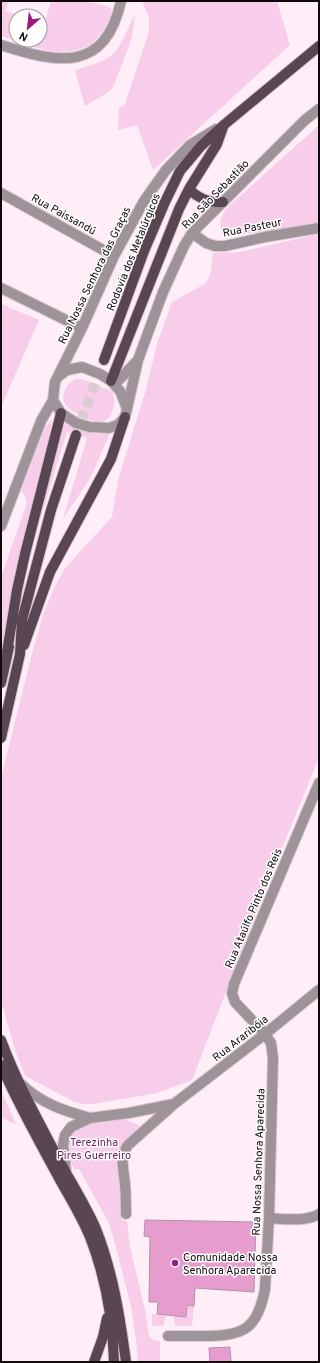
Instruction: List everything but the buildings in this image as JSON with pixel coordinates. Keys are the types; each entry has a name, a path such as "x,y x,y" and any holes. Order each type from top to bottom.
{"main road":[{"name":"Rodovia dos Metalúrgicos","path":"104,360 144,251 180,171 201,146 225,124 319,46"},
{"path":"113,382 176,216 189,189 217,144 225,124"},
{"path":"189,189 196,196 204,200 223,202"},
{"path":"1,682 17,590 25,554 61,413"},
{"path":"1,738 20,654 47,578 56,558 111,459 126,413"},
{"path":"7,652 22,620 51,510 76,435"},
{"path":"20,654 22,620"},
{"path":"1,1040 34,1114 91,1220 101,1244 116,1300 126,1362"},
{"path":"1,1065 22,1109 84,1224 95,1252 108,1306 114,1362"},
{"path":"94,1362 104,1333 108,1306"},
{"path":"122,1337 122,1362"}],"street":[{"path":"1,45 44,58 60,59 80,57 95,49 108,35 116,19 121,1"},
{"name":"Rua São Sebastião","path":"126,413 138,360 172,269 184,246 192,234 223,202 305,120 319,109"},
{"name":"Rua Nossa Senhora das Graças","path":"59,376 114,256 144,201 166,170 190,145 225,124"},
{"name":"Rua Paissandú","path":"1,194 114,256"},
{"name":"Rua Pasteur","path":"192,234 206,243 216,246 225,246 265,237 319,228"},
{"path":"1,288 82,328"},
{"name":"Rua São Sebastião","path":"113,382 138,360"},
{"path":"1,526 41,421 53,400 55,382 59,376 67,370 82,367 100,374 113,382 120,391 126,413 118,424 109,428 90,427 76,423 61,413 53,400"},
{"name":"Rua Ataúlfo Pinto dos Reis","path":"265,1034 235,1002 232,993 234,984 319,783"},
{"name":"Rua Araribóia","path":"126,1214 125,1185 122,1162 128,1145 174,1104 265,1034 319,990"},
{"name":"Rua Nossa Senhora Aparecida","path":"168,1336 230,1335 243,1330 250,1325 255,1318 263,1299 265,1289 269,1218 273,1058 271,1043 265,1034"},
{"path":"18,1081 36,1098 49,1105 90,1118"},
{"name":"Rua Araribóia","path":"90,1118 130,1113 174,1104"},
{"path":"66,1172 63,1145 65,1135 71,1127 90,1118"},
{"path":"269,1218 294,1220 316,1216 319,1214"}],"green space":[{"path":"1,1 9,1 5,11 8,12 8,38 1,36"},
{"path":"51,1 74,1 100,4 112,9 109,20 103,30 89,45 77,50 65,52 39,48 48,48 48,12"},
{"path":"142,1 277,1 290,45 153,170 137,125 118,130 119,108 125,104 149,31 149,17"},
{"path":"135,15 132,38 113,87 107,93 85,106 75,70 100,62 113,54 122,41"},
{"path":"319,125 319,223 232,236 224,235 220,224 223,213 228,207"},
{"path":"319,234 319,758 280,853 192,1080 157,1093 94,1104 82,1104 75,1102 25,1076 14,1047 1,1000 1,778 30,661 43,615 53,590 65,568 112,517 118,480 145,393 157,344 172,302 206,282 210,275 213,253 239,252"},
{"path":"1,304 39,320 1,407"},
{"path":"76,379 82,379 112,391 114,404 111,416 105,421 92,421 75,413 66,405 63,398 64,391 70,383"},
{"path":"52,419 48,444 14,577 1,661 1,577 27,503 25,495 21,491 45,428"},
{"path":"62,423 92,433 110,433 89,480 63,519 87,438 67,432 37,529"},
{"path":"1,1090 16,1124 1,1118"},
{"name":"Terezinha Pires Guerreiro","path":"115,1119 127,1120 140,1126 120,1150 117,1157 121,1185 122,1220 127,1221 130,1247 145,1310 149,1336 153,1340 160,1341 160,1362 138,1362 131,1307 109,1223 79,1169 75,1170 68,1159 68,1137 73,1132 90,1123"},
{"path":"187,1305 194,1306 192,1326 175,1326 174,1316 186,1317"},
{"path":"152,1314 166,1315 163,1326 152,1326"}],"tunnel":[{"path":"76,435 104,360"}],"place":[{"name":"Comunidade Nossa Senhora Aparecida","path":"175,1263"}]}
